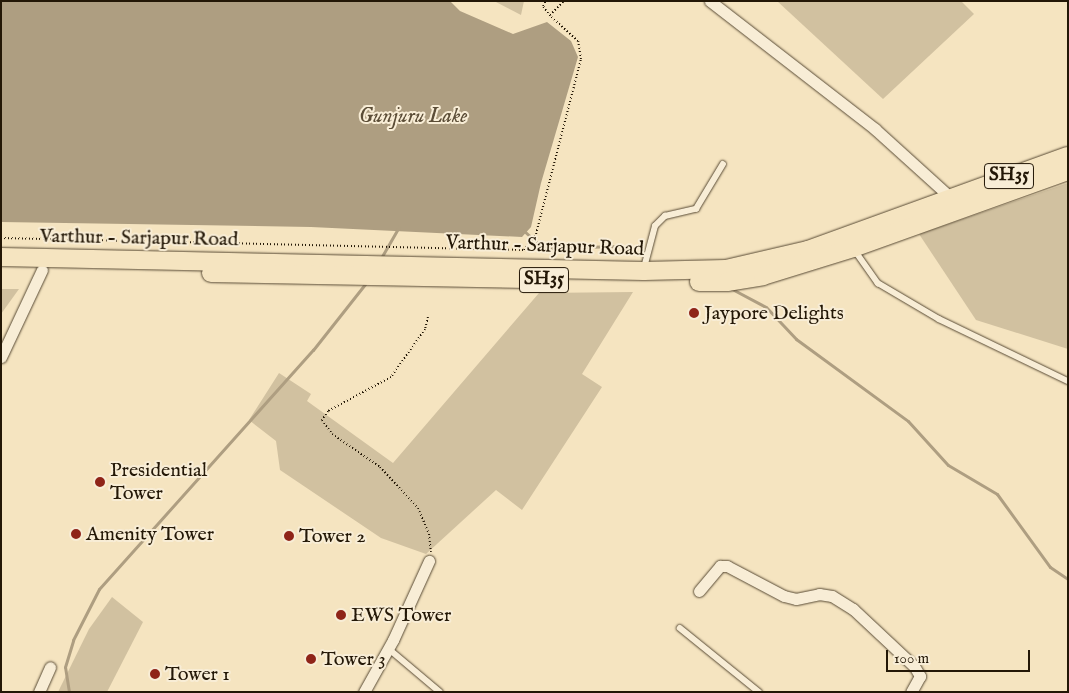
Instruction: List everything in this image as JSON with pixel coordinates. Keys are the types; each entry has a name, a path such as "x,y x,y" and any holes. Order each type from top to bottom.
{"main road":[{"name":"Varthur - Sarjapur Road","path":"1,257 644,271 726,270 759,264 808,250 950,196 1068,156"},
{"name":"Varthur - Sarjapur Road","path":"1,269 727,282 763,276 853,248 1068,171"}],"street":[{"path":"710,1 875,129 950,196"},
{"path":"1,357 42,270"},
{"path":"364,692 388,648 429,562"},
{"path":"699,591 720,566 727,566 784,596 796,599 819,594 832,596 853,609 914,666 920,676 911,692"},
{"path":"39,692 50,667"}],"lane":[{"path":"644,271 655,226 665,216 696,209 723,164"},
{"path":"853,248 878,283 940,319 1068,381"},
{"path":"680,628 759,692"},
{"path":"388,648 440,692"}],"path":[{"path":"1,238 524,250 536,234 581,59 578,41 550,16 543,6 546,1"},
{"path":"550,16 564,1"},
{"path":"428,317 425,329 391,377 328,411 322,420 332,434 380,467 418,508 432,544 429,562"}],"shaded area":[{"path":"494,1 524,1 521,15"},
{"path":"777,1 961,1 974,14 883,99"},
{"path":"1068,183 1068,349 976,320 919,234"},
{"path":"1,289 19,289 1,314"},
{"path":"633,292 582,374 602,387 522,510 496,490 426,554 381,538 280,470 276,441 249,420 279,373 311,394 307,401 393,463 539,293"},
{"path":"112,597 143,622 107,692 58,692 89,629"}],"water":[{"name":"Gunjuru Lake","path":"1,1 450,1 460,11 513,34 547,22 571,41 578,57 541,183 531,227 522,237 311,227 1,222"}],"waterway":[{"path":"381,258 399,227"},
{"path":"523,230 543,248 621,246 637,252"},
{"path":"69,692 65,667 73,640 99,589 313,350 366,283"},
{"path":"732,289 766,307 796,339 908,421 948,465 997,494 1050,567 1068,579"}],"place":[{"name":"Jaypore Delights","path":"694,313"},
{"name":"Presidential Tower","path":"100,482"},
{"name":"Amenity Tower","path":"76,534"},
{"name":"Tower 2","path":"289,536"},
{"name":"EWS Tower","path":"341,615"},
{"name":"Tower 3","path":"311,659"},
{"name":"Tower 1","path":"155,674"}]}
